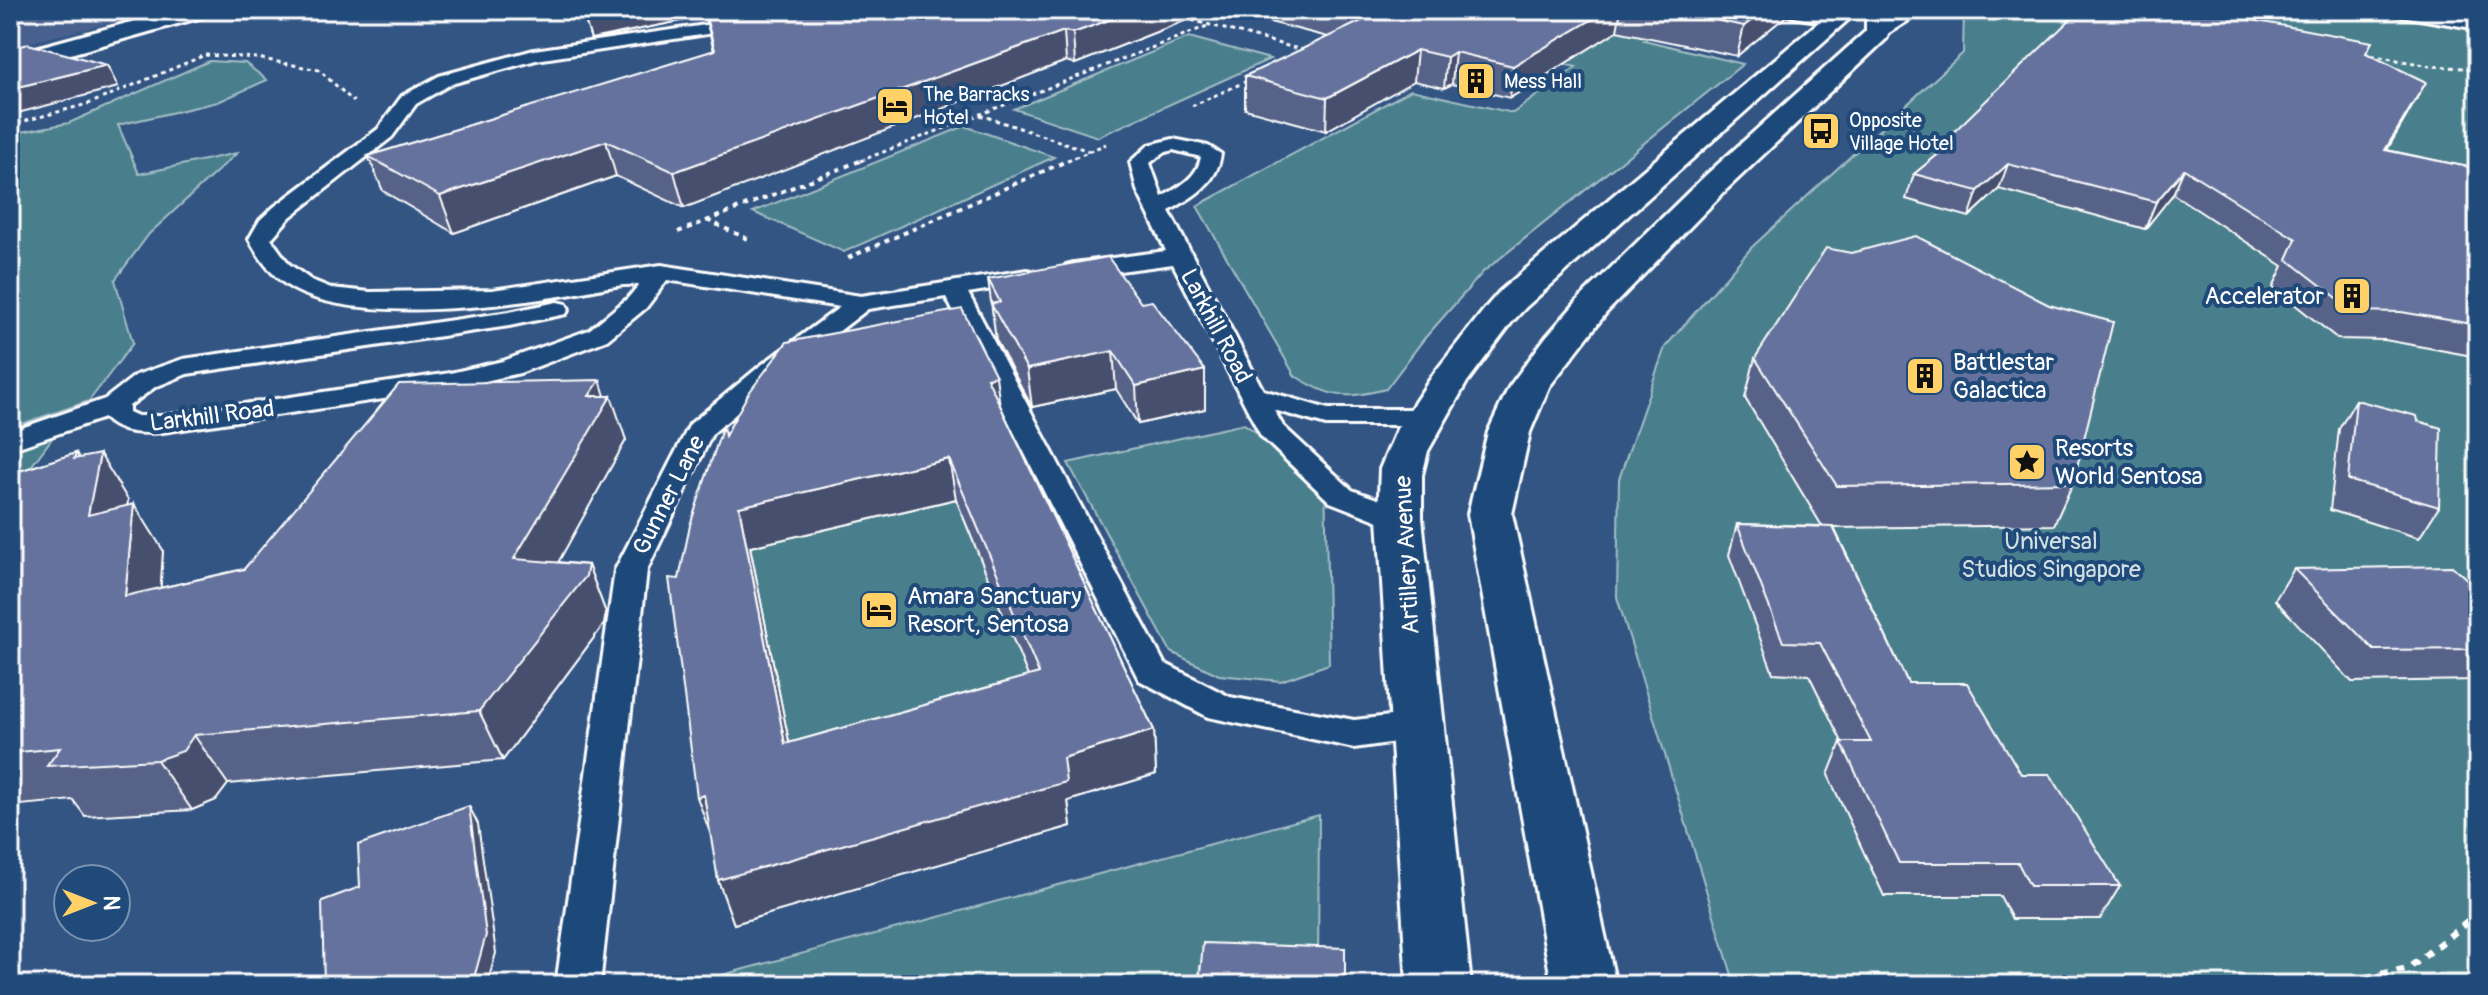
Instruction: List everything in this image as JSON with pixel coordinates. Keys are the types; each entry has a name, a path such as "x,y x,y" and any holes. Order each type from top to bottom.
{"street":[{"path":"10,63 201,10"},
{"path":"1584,985 1490,514 1507,441 1527,389 1568,335 1615,282 1706,192 1863,18"},
{"name":"Artillery Avenue","path":"1439,985 1400,518 1401,467 1424,417 1481,334 1513,299 1863,18"}],"lane":[{"path":"1785,10 1863,18 1917,10"},
{"path":"2396,10 2478,24"},
{"path":"661,272 551,293 477,300 354,299 312,290 285,275 260,239 268,225 282,212 385,133 409,100 445,80 534,55 772,21"},
{"name":"Larkhill Road","path":"1157,209 1271,430 1341,496 1400,518"},
{"name":"Gunner Lane","path":"578,985 631,570 700,430 769,372 861,303 1180,256"},
{"name":"Larkhill Road","path":"661,272 637,303 598,335 511,367 409,388 163,424 124,422 116,415 115,405 124,394 140,383 183,367 509,319 562,308 661,272 861,303"},
{"path":"953,288 1151,671 1221,708 1354,734 1418,727"},
{"name":"Larkhill Road","path":"1252,395 1326,417 1424,417"},
{"path":"10,441 115,405"}],"path":[{"path":"1183,13 1175,16 1312,53 1298,59"},
{"path":"661,272 666,236 1210,25"},
{"path":"2353,52 2430,66 2478,69"},
{"path":"10,125 91,103 206,55"},
{"path":"1187,108 1256,77"},
{"path":"979,114 1089,151"},
{"path":"846,259 1117,139"},
{"path":"1932,140 1946,144"},
{"path":"707,220 762,246"},
{"path":"2334,985 2409,968 2478,914"}],"shaded area":[{"path":"10,10 166,10 10,47"}],"green space":[{"name":"Universal Studios Singapore","path":"1964,10 2478,10 2478,985 1735,985 1617,597 1619,479 1665,347 1752,247 1963,53"},
{"path":"1672,21 1644,40 1743,64 1483,272 1424,339 1386,389 1339,395 1295,376 1197,206 1411,90 1513,113 1576,67 1500,49"},
{"path":"1189,37 1270,59 1098,137 1014,109"},
{"path":"209,61 245,63 267,80 218,102 118,125 139,174 237,153 149,234 115,280 133,343 89,401 10,428 10,134 69,123"},
{"path":"965,126 1054,157 844,252 753,212"},
{"path":"1244,424 1325,478 1329,664 1281,681 1219,675 1171,652 1068,463"},
{"path":"56,433 21,480 10,485 10,449"},
{"path":"956,499 1045,716 798,787 750,547"},
{"path":"1319,815 1318,970 1200,966 1197,985 685,985"}],"building":[{"path":"704,10 1136,10 1073,33 1064,31 674,172 606,141 440,196 368,156 715,50"},
{"path":"1342,10 1608,10 1513,66 1455,52 1447,57 1417,50 1327,98 1245,76 1370,17"},
{"path":"1664,10 1765,10 1744,26"},
{"path":"2080,10 2198,10 2372,42 2366,53 2426,82 2385,150 2478,169 2478,325 2401,312 2354,311 2287,259 2296,239 2184,169 2156,202 2008,164 1978,191 1914,174 1946,148 1939,146"},
{"path":"28,44 107,65 10,89 10,49"},
{"name":"Battlestar Galactica","path":"1916,236 2049,305 2113,322 2073,483 1837,486 1755,358 1826,248 1851,253"},
{"path":"1108,257 1141,303 1152,301 1205,370 1136,386 1113,351 1027,369 991,304 1000,302 988,279"},
{"path":"962,309 996,376 987,378 1154,730 1063,758 1066,782 718,880 704,795 697,797 669,578 679,579 690,525 723,426 725,436 748,394 787,342","holes":["949,459 1039,673 785,744 739,507"]},
{"path":"600,380 589,396 611,396 514,559 588,565 586,576 479,711 194,735 183,751 157,760 47,766 60,748 10,753 10,474 76,453 74,459 100,454 88,515 134,504 125,596 244,569 399,384"},
{"path":"2356,400 2417,416 2418,421 2441,428 2439,507 2348,480"},
{"path":"1737,524 1833,527 1908,683 1967,683 2021,774 2050,774 2120,886 2030,886 2018,863 1899,863 1841,742 1871,742 1820,643 1783,642"},
{"path":"2452,566 2478,589 2478,649 2374,650 2294,569"},
{"path":"469,806 486,935 472,985 324,985 322,901 360,887 358,845"},
{"path":"1203,943 1345,948 1345,985 1199,985"}],"place":[{"name":"Mess Hall","path":"1476,81"},
{"name":"The Barracks Hotel","path":"895,106"},
{"name":"Opposite Village Hotel","path":"1821,131"},
{"name":"Accelerator","path":"2352,296"},
{"name":"Battlestar Galactica","path":"1925,376"},
{"name":"Resorts World Sentosa","path":"2027,462"},
{"name":"Amara Sanctuary Resort, Sentosa","path":"879,610"}]}
